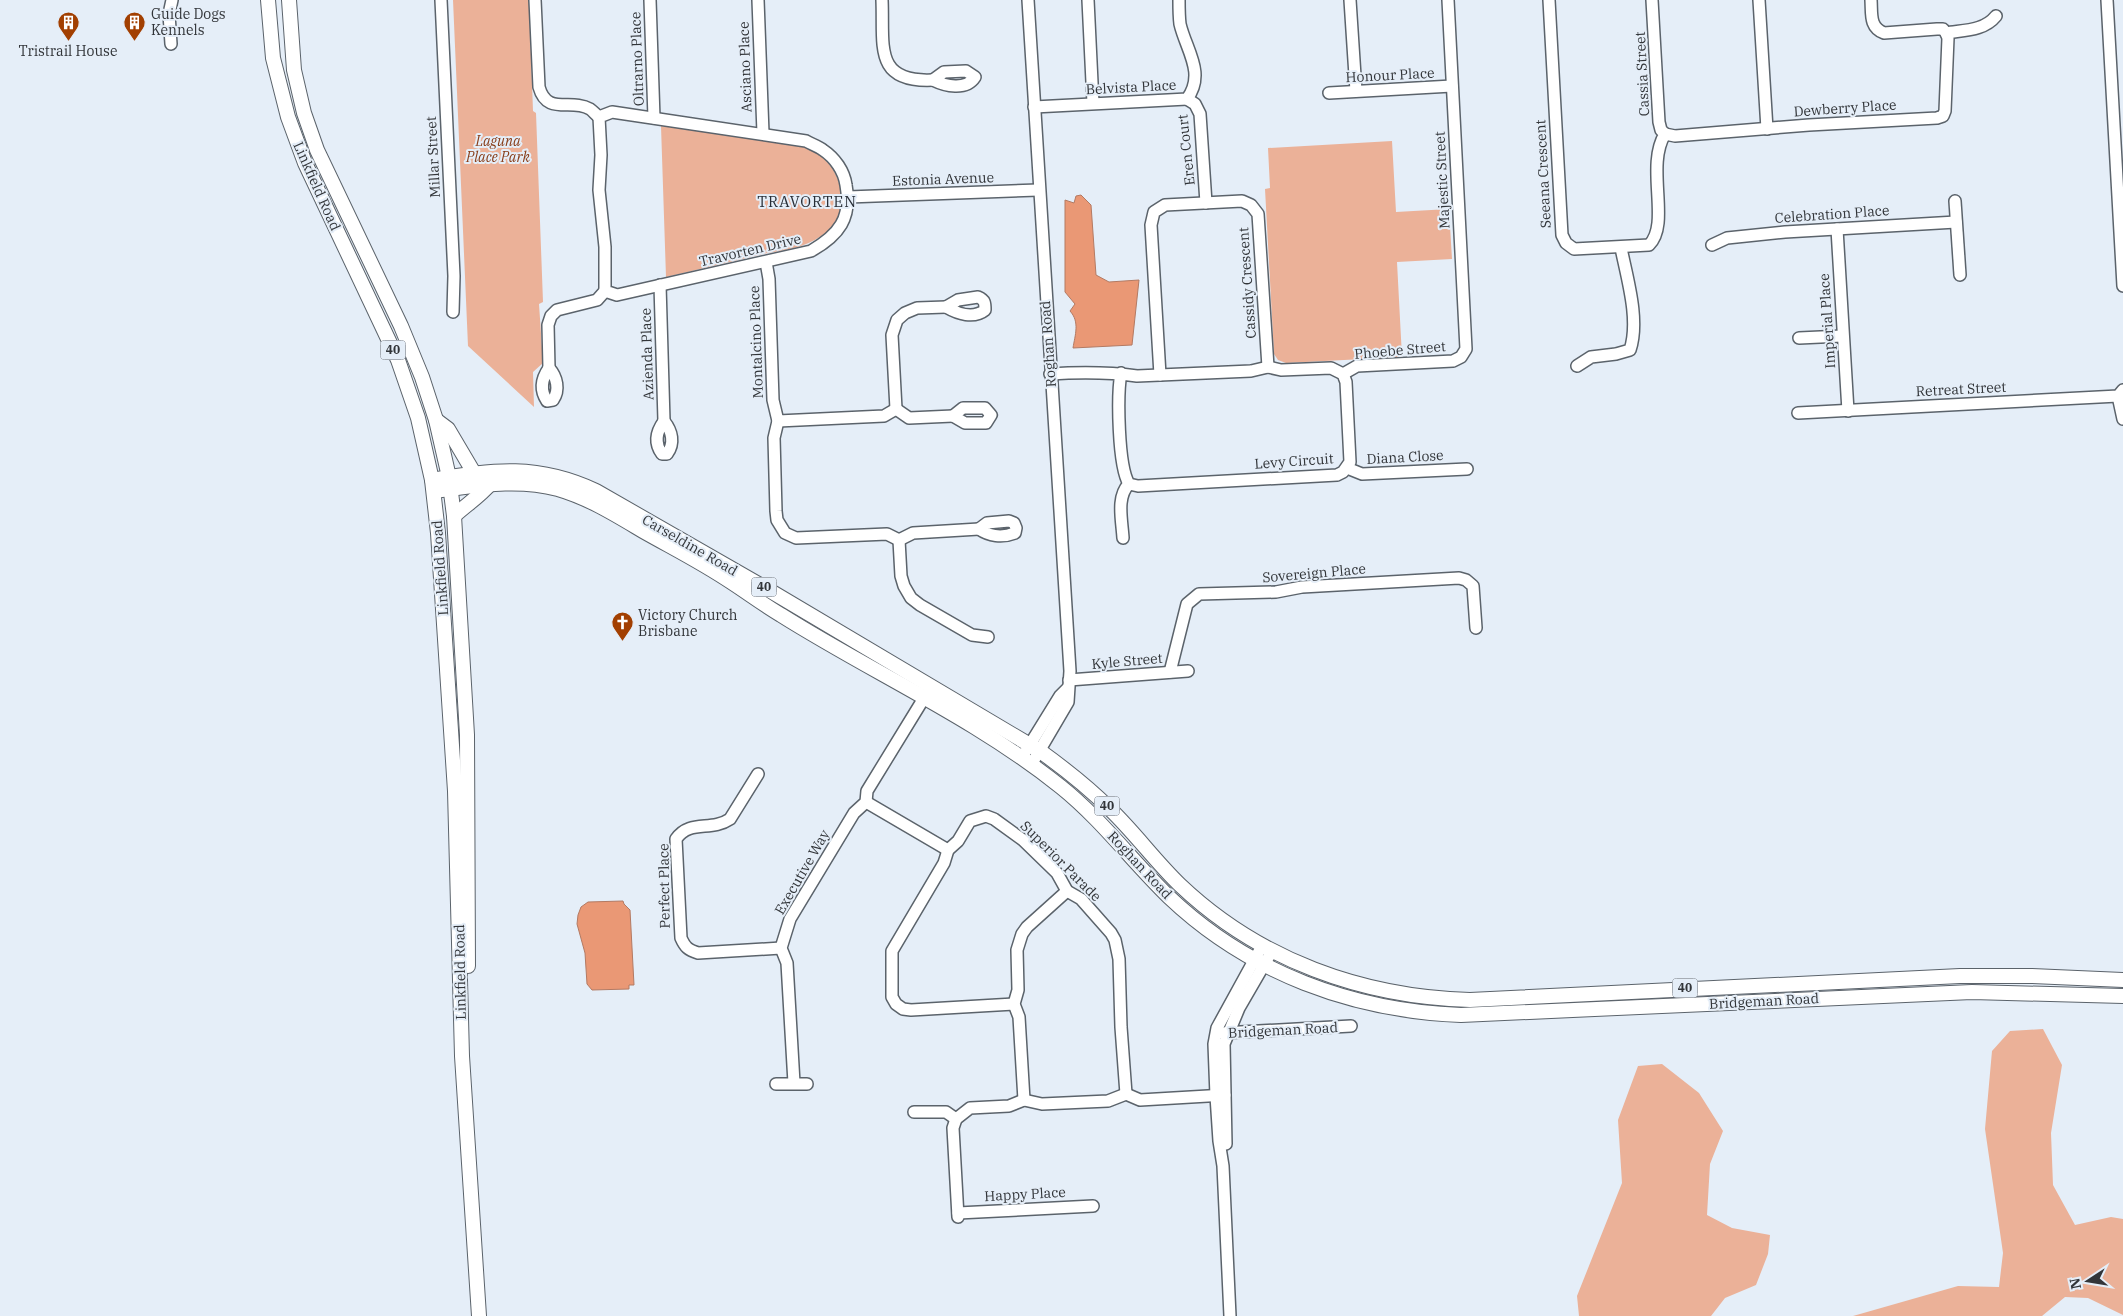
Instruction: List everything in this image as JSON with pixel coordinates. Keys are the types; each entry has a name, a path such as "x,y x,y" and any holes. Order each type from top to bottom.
{"main road":[{"name":"Linkfield Road","path":"268,0 273,58 288,118 305,163 398,360 418,418 433,486 438,533 455,791 462,1056 471,1166 479,1316"},
{"name":"Linkfield Road","path":"289,0 294,70 300,101 310,132 412,352 436,420 450,483 454,516 468,777 468,953 472,1096 471,1166"},
{"name":"40","path":"436,420 448,428 474,473"},
{"name":"Carseldine Road","path":"450,483 474,473 505,470 536,472 566,479 596,491 767,589 1035,748"},
{"name":"Carseldine Road","path":"433,486 450,483 511,482 541,485 565,491 589,501 729,580 781,615 924,698 1026,762"},
{"path":"454,516 491,483"},
{"name":"Roghan Road","path":"1035,748 1066,770 1110,808 1165,870 1196,899 1229,924 1267,948"},
{"name":"Roghan Road","path":"1026,762 1057,784 1093,815 1172,900 1217,936 1258,962"},
{"name":"Bridgeman Road","path":"1267,948 1312,969 1358,985 1402,994 1447,999 1960,976 2039,976 2123,980"},
{"name":"Bridgeman Road","path":"1258,962 1307,984 1352,1000 1398,1010 1447,1015 1972,992 2123,996"}],"street":[{"path":"171,44 169,14 172,0"},
{"name":"Millar Street","path":"441,0 454,276 453,312"},
{"path":"535,0 539,86 542,97 550,103 589,108 599,117 601,155 599,190 606,291 597,300 557,310 551,316 548,325 550,368"},
{"name":"Oltrarno Place","path":"650,0 654,118"},
{"name":"Asciano Place","path":"758,0 762,134"},
{"path":"882,0 884,52 888,65 895,73 904,78 915,81 933,80"},
{"name":"Roghan Road","path":"1026,762 1068,702 1062,533 1038,190 1028,0"},
{"path":"1088,0 1093,103"},
{"name":"Belvista Place","path":"1034,107 1187,99 1193,91 1196,82 1194,62 1180,25 1179,0"},
{"path":"1350,0 1356,91"},
{"name":"Majestic Street","path":"1448,0 1467,336 1466,349 1461,356"},
{"name":"Seeana Crescent","path":"1548,0 1562,235 1566,243 1574,250 1649,246 1658,232 1656,162 1658,148 1665,134"},
{"name":"Cassia Street","path":"1652,0 1659,122 1661,130 1665,134"},
{"path":"1759,0 1767,129"},
{"path":"1871,0 1872,24 1877,30 1884,33 1937,29 1943,29 1946,33 1990,24 1996,16"},
{"path":"2107,0 2120,195 2123,286"},
{"name":"Dewberry Place","path":"1665,134 1675,136 1936,118 1942,116 1945,111 1948,38 1946,33"},
{"name":"Honour Place","path":"1329,93 1452,86"},
{"name":"Eren Court","path":"1187,99 1195,104 1200,114 1206,203"},
{"name":"Travorten Drive","path":"599,117 612,112 806,141 823,149 841,169 848,197 848,207 844,220 836,232 826,243 811,252 617,295 606,291"},
{"name":"Estonia Avenue","path":"848,197 1038,190"},
{"name":"Cassidy Crescent","path":"1160,375 1152,218 1159,208 1165,205 1242,201 1252,206 1258,214 1268,367"},
{"path":"1955,201 1960,275"},
{"name":"Celebration Place","path":"1712,244 1727,238 1785,232 1956,222"},
{"name":"Imperial Place","path":"1837,229 1848,411"},
{"path":"1576,366 1590,357 1616,354 1630,350 1634,340 1634,322 1621,248"},
{"name":"Montalcino Place","path":"766,262 769,279 772,400 778,421"},
{"name":"Azienda Place","path":"660,286 664,421"},
{"path":"896,409 892,334 897,320 905,313 917,308 946,308"},
{"path":"1799,338 1842,336"},
{"name":"Phoebe Street","path":"1342,374 1358,366 1453,361 1461,356"},
{"path":"1050,374 1095,372 1137,376 1251,371 1268,367 1286,370 1331,368 1342,374"},
{"path":"1121,373 1119,395 1123,470 1129,484 1123,490 1121,498 1123,538"},
{"name":"Levy Circuit","path":"1129,484 1138,486 1337,475 1346,468 1351,458 1346,382 1342,374"},
{"path":"2121,393 2123,419"},
{"name":"Retreat Street","path":"1798,413 2121,393"},
{"path":"896,409 884,416 778,421 774,438 776,511 778,520 785,533 796,538 887,534 900,540"},
{"path":"896,409 909,418 953,416"},
{"name":"Diana Close","path":"1346,468 1362,474 1466,469"},
{"path":"900,540 912,533 978,529"},
{"path":"900,540 901,576 911,598 972,635 988,637"},
{"name":"Sovereign Place","path":"1170,672 1187,604 1199,594 1276,592 1302,587 1459,578 1466,580 1473,586 1476,628"},
{"name":"Kyle Street","path":"1068,684 1170,672 1188,672"},
{"name":"Executive Way","path":"781,948 790,918 854,813 866,802 867,791 924,698"},
{"name":"Perfect Place","path":"758,774 730,819 723,824 715,826 689,828 676,839 681,938 689,950 698,953 781,948"},
{"path":"866,802 948,850"},
{"name":"Superior Parade","path":"1014,1004 911,1010 903,1009 896,1004 892,997 892,952 944,864 948,850 958,841 970,821 986,816 994,819 1023,840 1057,874 1067,891 1081,899 1115,940 1119,959 1126,1094"},
{"path":"1024,1100 1019,1017 1014,1004 1018,990 1017,950 1022,934 1067,891"},
{"path":"781,948 787,963 794,1083"},
{"path":"1220,1095 1216,1033 1267,948"},
{"path":"1230,1316 1223,1166 1219,1140 1223,1051 1228,1032 1258,962"},
{"name":"Bridgeman Road","path":"1216,1033 1351,1026"},
{"path":"776,1084 806,1084"},
{"path":"914,1112 946,1112 956,1119 962,1112 970,1108 1009,1106 1024,1100 1042,1104 1108,1101 1126,1094 1140,1100 1220,1095"},
{"name":"Happy Place","path":"956,1119 953,1128 958,1215 1093,1206"}],"green space":[{"name":"Laguna Place Park","path":"453,0 529,0 533,111 536,113 543,302 539,304 543,363 533,372 534,407 468,346"},
{"path":"661,126 807,147 825,159 836,176 842,197 839,216 827,232 801,246 666,277"},
{"path":"1392,141 1396,212 1449,209 1452,259 1397,262 1402,357 1286,363 1278,360 1274,354 1265,189 1270,188 1268,148"},
{"path":"2043,1029 2062,1065 2051,1133 2053,1185 2075,1225 2111,1217 2123,1219 2123,1315 2088,1298 2065,1297 2042,1316 1853,1316 1958,1286 1999,1287 2003,1253 1985,1129 1992,1051 2010,1031"},
{"path":"1662,1064 1699,1093 1723,1131 1710,1164 1707,1215 1732,1228 1770,1235 1768,1254 1756,1285 1725,1298 1711,1316 1579,1316 1577,1296 1622,1183 1618,1120 1638,1066"}],"shaded area":[{"path":"1081,195 1091,205 1096,275 1109,282 1139,280 1132,345 1073,348 1076,324 1070,311 1075,304 1065,292 1065,200 1074,203 1076,196"},
{"path":"623,901 630,910 634,985 629,985 629,989 592,990 587,984 585,953 577,924 578,915 581,907 588,902"}],"place":[{"name":"Guide Dogs Kennels","path":"135,41"},
{"name":"Tristrail House","path":"68,42"},
{"name":"Victory Church Brisbane","path":"622,642"}],"district":[{"name":"TRAVORTEN","path":"807,202"}]}
